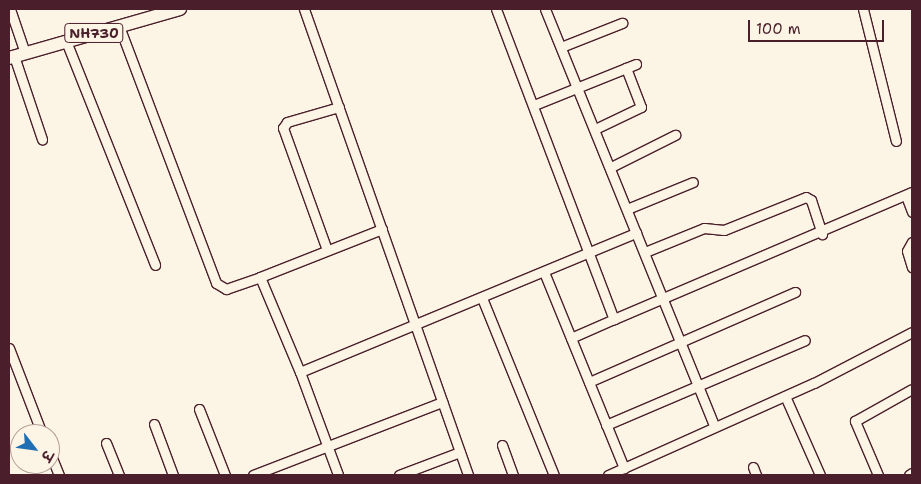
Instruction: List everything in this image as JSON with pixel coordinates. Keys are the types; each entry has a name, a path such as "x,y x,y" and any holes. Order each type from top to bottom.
{"highway":[{"name":"NH730","path":"16,56 180,9"}],"street":[{"path":"10,9 16,56 42,139"},
{"path":"304,9 468,475"},
{"path":"496,9 614,319"},
{"path":"545,9 611,167 714,426"},
{"path":"863,9 896,141"},
{"path":"561,47 622,23"},
{"path":"119,26 216,283 226,290 382,229"},
{"path":"66,41 155,264"},
{"path":"534,106 636,64"},
{"path":"595,129 641,107 626,68"},
{"path":"327,250 283,128 287,122 339,107"},
{"path":"611,167 675,135"},
{"path":"627,209 693,182"},
{"path":"571,338 662,298 822,234 909,194 912,212"},
{"path":"645,252 704,228 724,230 806,197 811,200 822,234"},
{"path":"300,372 417,326 636,233"},
{"path":"912,242 907,251 912,267"},
{"path":"544,272 624,468"},
{"path":"260,276 300,372 326,447 338,475"},
{"path":"590,382 795,292"},
{"path":"482,298 554,475"},
{"path":"608,475 714,426 785,396 912,332"},
{"path":"606,425 698,388 805,340"},
{"path":"9,348 38,424"},
{"path":"878,475 855,421 912,389"},
{"path":"785,396 820,475"},
{"path":"253,475 275,471 326,447 442,402"},
{"path":"199,408 225,475"},
{"path":"154,424 173,475"},
{"path":"106,443 119,475"},
{"path":"502,445 513,475"},
{"path":"399,475 460,452"},
{"path":"908,475 912,474"}]}
